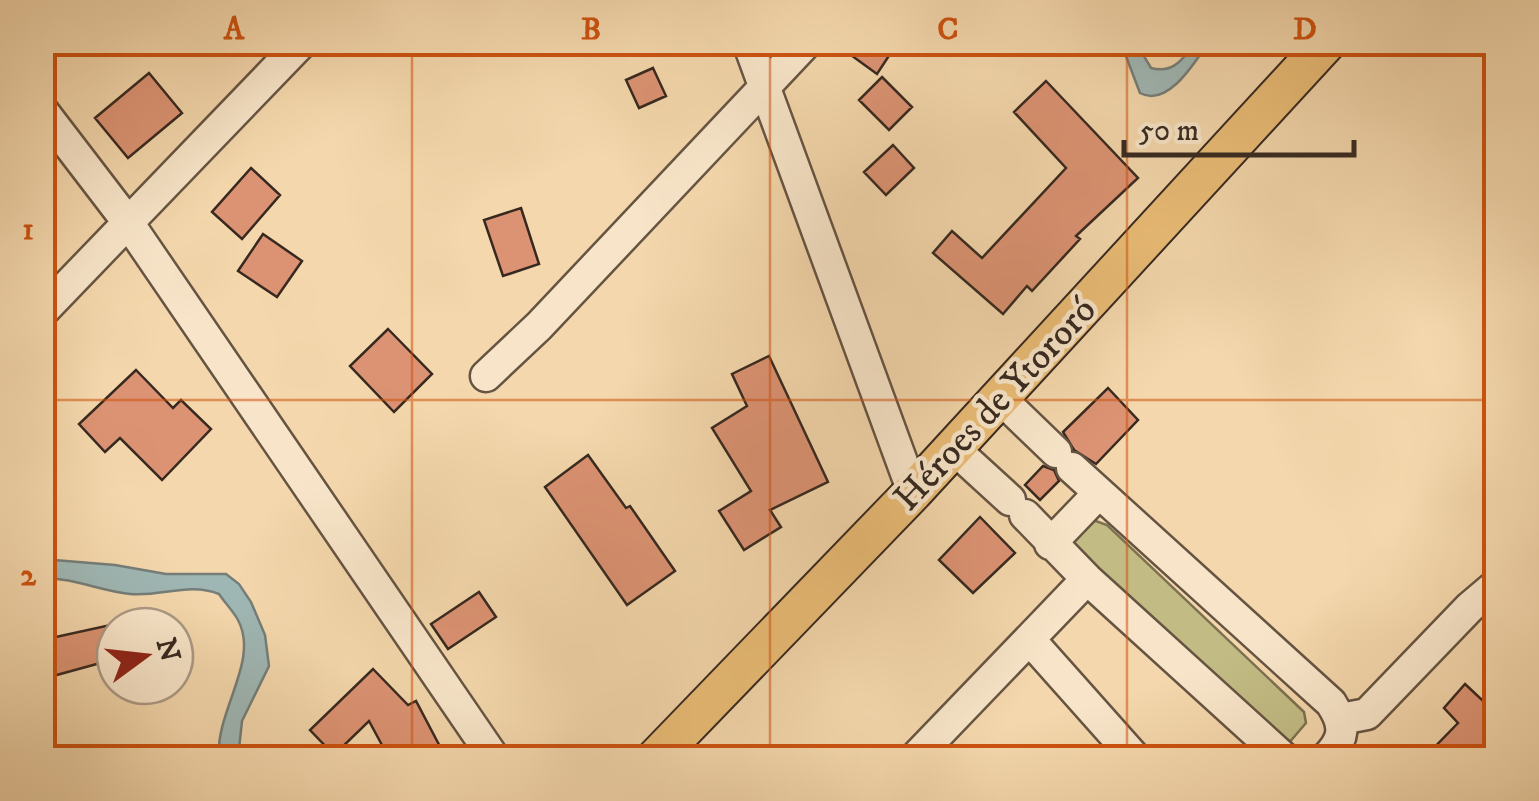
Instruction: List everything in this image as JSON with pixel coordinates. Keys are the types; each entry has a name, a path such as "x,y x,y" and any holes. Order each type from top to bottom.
{"main road":[{"name":"Héroes de Ytororó","path":"656,758 913,492 1327,42"}],"street":[{"path":"42,312 302,42"},
{"path":"748,42 913,492"},
{"path":"486,376 539,326 807,42"},
{"path":"42,110 127,221 494,758"},
{"path":"999,397 1331,703 1341,719 1343,734 1339,745 1326,758"},
{"path":"952,447 1018,508 1050,544 1284,758"},
{"path":"1050,544 1099,493"},
{"path":"915,758 1088,579"},
{"path":"1341,719 1367,714 1496,584"},
{"path":"1030,640 1135,758"}],"shaded area":[{"path":"1093,520 1107,525 1304,712 1306,723 1282,751 1063,547"}],"water":[{"path":"1121,43 1136,43 1151,68 1166,69 1177,64 1196,43 1208,43 1180,81 1161,94 1150,96 1140,93"},
{"path":"42,559 166,574 226,574 239,584 265,635 269,666 242,721 238,758 219,758 223,722 241,669 243,636 238,620 219,594 197,589 130,594 43,578"}],"building":[{"path":"833,42 898,42 877,74"},
{"path":"653,68 666,96 639,108 626,80"},
{"path":"149,73 182,113 128,158 95,118"},
{"path":"882,77 912,107 889,130 859,100"},
{"path":"1046,81 1138,178 1076,236 1080,239 1032,291 1027,286 1003,314 933,253 952,231 982,258 1066,168 1014,112"},
{"path":"893,145 914,168 886,195 864,172"},
{"path":"251,168 280,195 242,239 212,212"},
{"path":"521,208 539,264 503,276 484,220"},
{"path":"263,234 302,261 277,297 238,271"},
{"path":"388,329 432,374 394,412 350,366"},
{"path":"769,356 828,482 770,510 781,527 744,550 719,511 751,491 712,428 747,406 732,374"},
{"path":"136,370 173,408 181,400 211,429 162,480 120,438 105,452 79,424"},
{"path":"1108,388 1138,420 1096,464 1074,450 1063,432"},
{"path":"588,455 675,571 627,605 545,487"},
{"path":"1043,466 1054,470 1059,481 1040,500 1025,485"},
{"path":"980,517 1015,553 973,593 939,560"},
{"path":"479,592 496,617 448,649 431,624"},
{"path":"95,628 95,664 42,679 42,640"},
{"path":"373,669 408,705 416,701 446,758 389,758 369,721 334,755 310,730"},
{"path":"1465,684 1496,713 1496,758 1424,758 1458,723 1444,708"}]}
